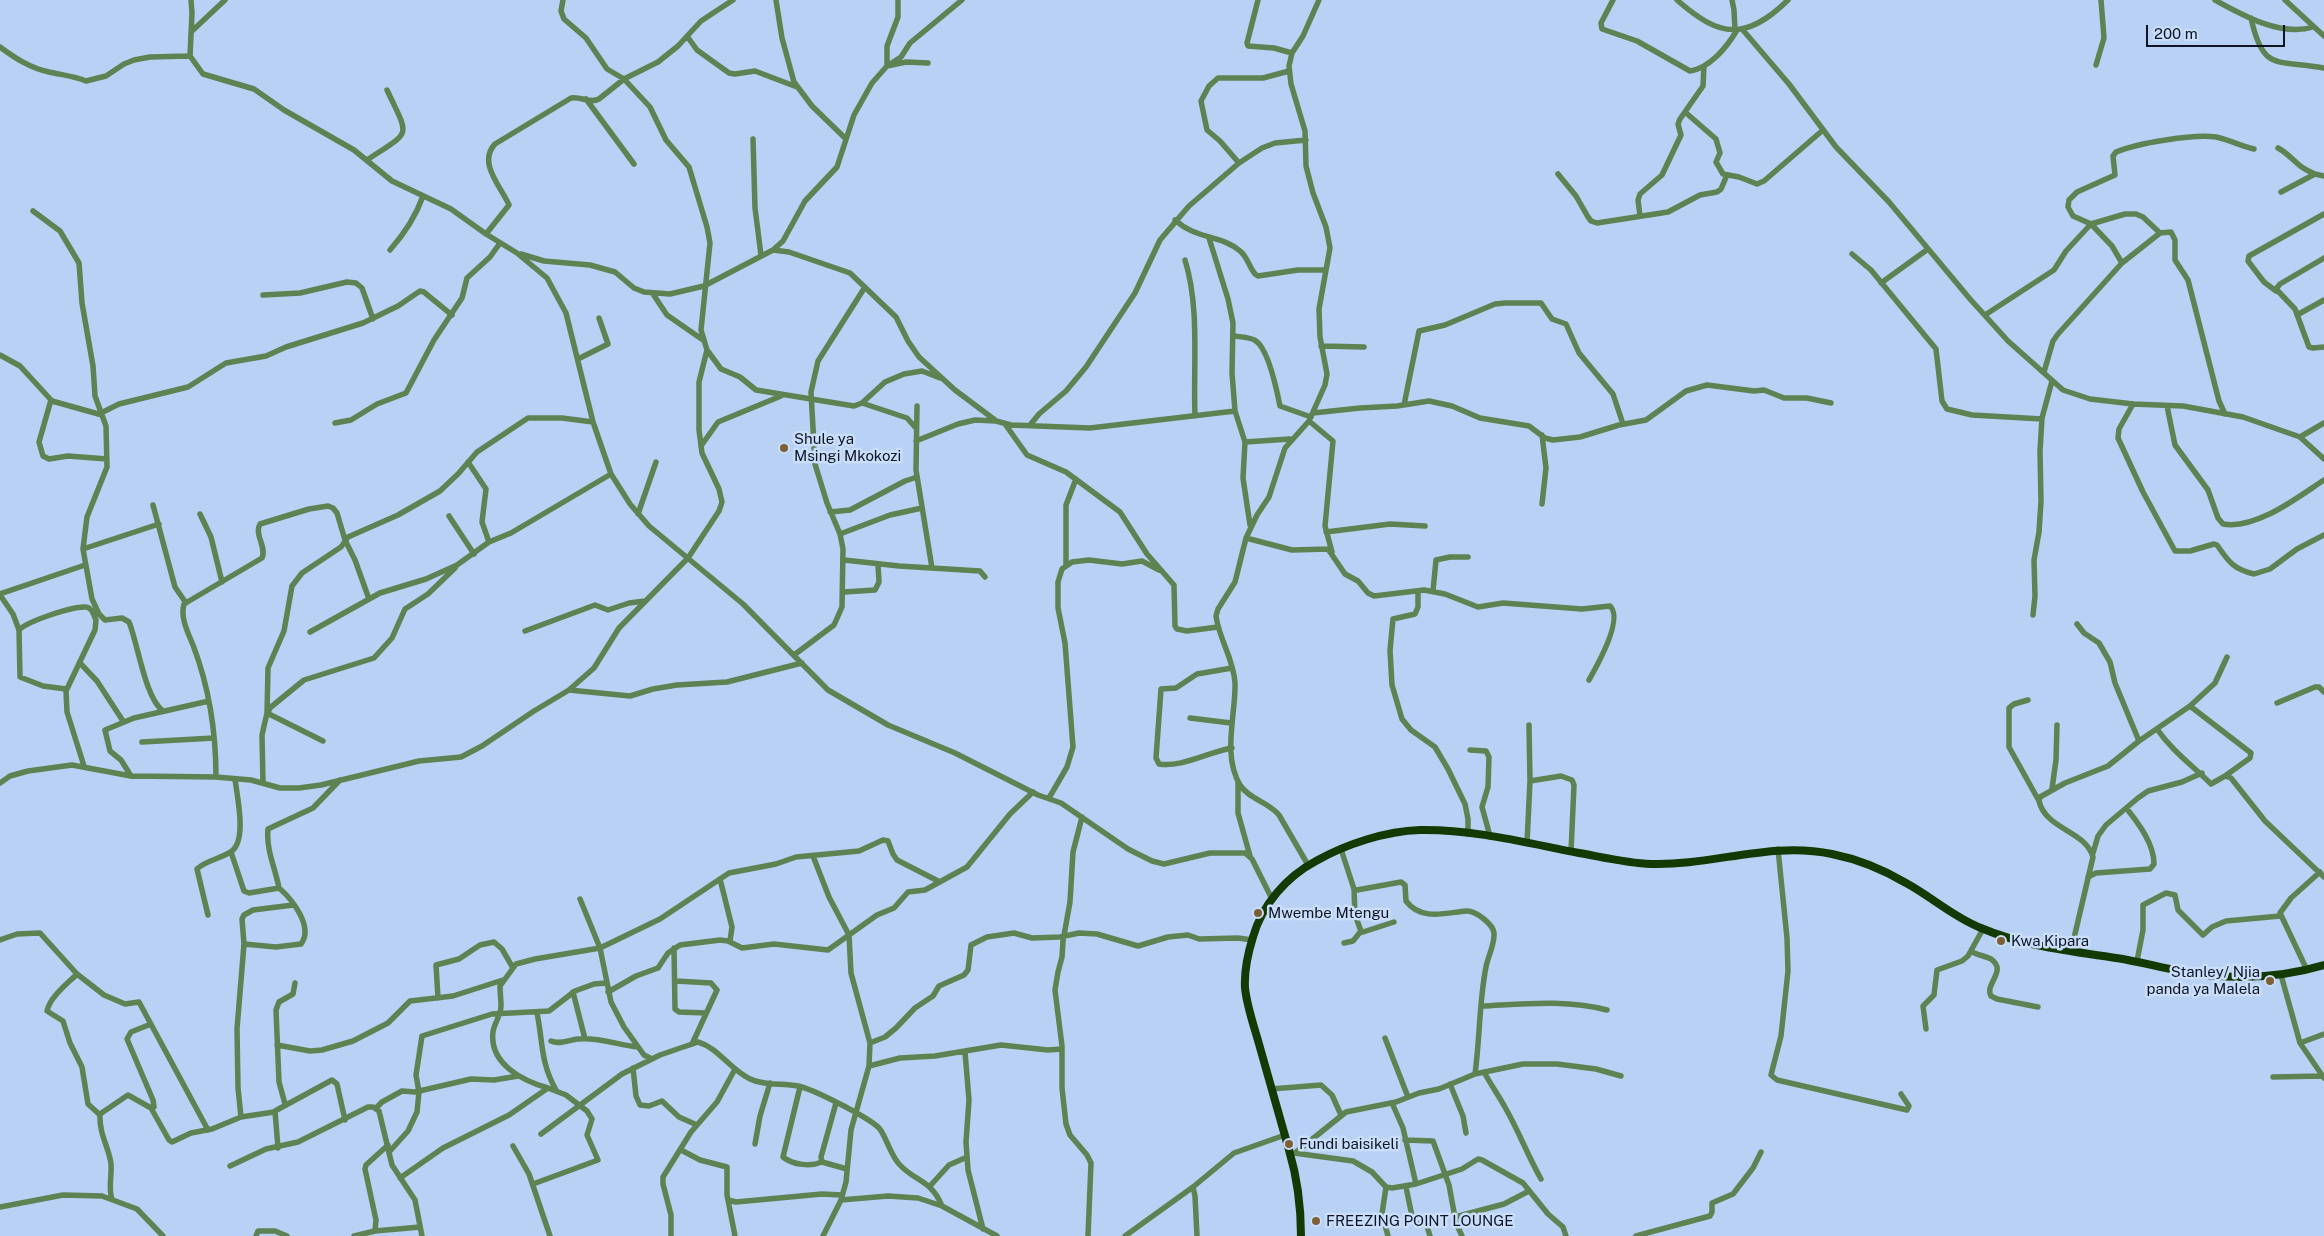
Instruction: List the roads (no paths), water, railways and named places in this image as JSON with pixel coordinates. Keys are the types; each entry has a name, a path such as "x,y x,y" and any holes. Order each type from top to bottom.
{"main road":[{"path":"1301,1236 1301,1215 1292,1153 1271,1089 1246,988 1247,965 1252,940 1258,923 1272,899 1291,878 1308,865 1341,849 1403,831 1421,830 1490,836 1571,852 1656,864 1778,849 1803,849 1833,854 1881,870 1908,884 1957,917 1983,930 2018,941 2137,961 2181,971 2219,976 2281,975 2324,965"}],"street":[{"path":"191,0 192,31 190,56 203,74 254,89 284,110 346,146 367,160 392,181 451,209 517,253 551,282 566,313 594,422 611,474 638,514 649,526 743,604 828,690 868,715 979,763 1033,792 1061,802 1128,849 1157,863 1164,864 1210,854 1243,853 1250,856"},
{"path":"192,31 226,0"},
{"path":"563,0 561,11 564,19 591,44 608,69 624,79 650,107 666,140 689,168 709,239 701,330 707,350 721,369 740,377 756,390 783,396 854,406 862,403 886,382 904,374 922,371 944,380"},
{"path":"486,234 509,206 496,184 488,160 491,148 562,102 578,97 596,101 624,79 658,62 701,21 733,0"},
{"path":"776,0 782,38 793,80 812,106 846,139"},
{"path":"887,66 887,46 898,17 898,0"},
{"path":"517,253 544,261 579,263 610,271 624,278 634,288 653,294 674,294 704,286 773,250 783,241 805,201 837,167 854,115 863,97 887,66 898,60 910,43 962,0"},
{"path":"1258,0 1247,43 1248,46 1274,48 1292,53"},
{"path":"1272,899 1250,856 1238,812 1238,782 1232,748 1231,723 1235,684 1216,616 1218,609 1235,582 1250,527 1269,497 1284,451 1290,440 1311,417 1324,391 1326,379 1321,346 1319,310 1330,252 1329,241 1326,226 1306,166 1306,140 1289,71 1292,53 1303,36 1319,0"},
{"path":"1613,0 1601,23 1602,29 1636,41 1690,71 1704,66 1721,52 1738,30"},
{"path":"1677,0 1701,19 1716,26 1738,30 1764,22 1788,0"},
{"path":"1732,0 1738,30 1789,84 1823,130 1904,219 2008,341 2052,381 2064,390 2090,399 2133,404 2190,407 2243,417 2300,437 2324,459"},
{"path":"2096,65 2104,38 2102,0"},
{"path":"2214,0 2251,18 2291,30 2298,31 2313,26"},
{"path":"2285,0 2324,36"},
{"path":"2251,18 2258,45 2264,55 2274,61 2324,68"},
{"path":"687,36 697,50 729,73 755,70 797,87"},
{"path":"0,47 30,66 47,72 76,76 86,81 106,76 134,60 150,57 190,56"},
{"path":"887,66 904,62 928,63"},
{"path":"1640,216 1638,200 1640,194 1662,175 1681,135 1678,124 1703,86 1704,66"},
{"path":"1239,164 1220,141 1208,132 1201,102 1205,92 1218,78 1264,78 1289,71"},
{"path":"367,160 398,140 403,133 403,125 387,90"},
{"path":"586,99 634,164"},
{"path":"1685,112 1716,139 1720,153 1716,162 1723,174 1760,183 1823,130"},
{"path":"2122,263 2112,246 2091,224 2070,214 2068,208 2069,200 2077,192 2115,175 2113,156 2116,152 2155,141 2208,136 2230,140 2254,149"},
{"path":"753,139 755,208 761,255"},
{"path":"1030,425 1039,414 1072,384 1086,367 1134,293 1160,240 1199,196 1239,164 1267,145 1306,140"},
{"path":"2278,148 2292,157 2299,167 2324,176"},
{"path":"1558,174 1576,196 1592,222 1597,223 1668,212 1704,194 1717,192 1721,189 1727,175"},
{"path":"2281,192 2315,174"},
{"path":"390,250 408,226 423,196"},
{"path":"32,211 60,231 79,263 82,303 93,366 95,396 106,426 106,473 85,524 83,549 92,599 97,611 105,620 124,618 128,622 152,694 157,706 163,711"},
{"path":"1985,315 2054,270 2066,252 2091,224 2125,214 2136,214 2160,234"},
{"path":"2324,214 2249,256 2248,261 2261,279 2288,301 2297,316 2309,347 2324,347"},
{"path":"1176,220 1188,232 1228,242 1241,251 1258,276 1298,270 1326,270"},
{"path":"2044,372 2053,341 2058,334 2122,263 2160,234 2172,232 2175,260 2188,280 2219,401 2225,414"},
{"path":"1209,238 1228,299 1234,336 1232,373 1235,411 1245,442 1243,478 1250,527"},
{"path":"335,423 351,420 377,404 406,393 434,340 452,315 462,296 467,278 490,257 500,243"},
{"path":"1881,282 1928,249"},
{"path":"773,250 789,252 826,266 842,269 865,287 896,316 911,346 944,380 996,421"},
{"path":"1852,254 1871,270 1936,349 1942,401 1947,408 1972,415 2042,420"},
{"path":"2276,291 2280,284 2324,258"},
{"path":"1185,260 1194,301 1195,416"},
{"path":"263,294 300,293 347,282 356,283 362,288 373,319"},
{"path":"794,655 834,625 842,607 844,560 840,534 830,512 815,464 810,400 818,361 865,287"},
{"path":"0,355 20,366 51,400 57,404 102,414 119,404 188,387 226,363 266,356 286,347 373,319 398,306 420,291 452,315"},
{"path":"653,294 667,315 703,340"},
{"path":"2297,316 2324,300"},
{"path":"1404,404 1419,330 1444,325 1495,304 1536,302 1543,305 1554,321 1566,324 1579,353 1616,399 1623,424"},
{"path":"578,359 608,344 599,318"},
{"path":"1234,336 1252,339 1259,344 1277,386 1280,406 1311,417 1331,438 1334,444 1326,532 1332,552 1342,571 1358,580 1370,594 1378,596 1418,590 1433,591 1478,607 1503,603 1582,609 1611,607 1611,632 1606,649 1589,680"},
{"path":"1321,346 1364,347"},
{"path":"0,783 10,776 28,771 84,766 132,776 216,776 284,788 321,785 419,761 465,755 569,690 594,668 619,628 688,558 719,511 722,502 719,489 701,446 699,382 707,350"},
{"path":"2033,615 2035,596 2034,560 2039,532 2041,501 2040,451 2042,420 2052,381"},
{"path":"1311,417 1404,404 1435,402 1452,406 1480,418 1529,426 1553,440 1580,437 1623,424 1646,420 1686,390 1707,385 1754,391 1764,390 1784,398 1807,398 1832,403"},
{"path":"701,446 715,424 760,403 783,396"},
{"path":"51,400 40,442 43,456 49,459 68,456 107,459"},
{"path":"862,403 907,418 915,428"},
{"path":"2133,404 2119,429 2118,438 2143,492 2175,551 2190,551 2214,544 2217,545 2224,557 2235,567 2254,574 2270,568 2297,549 2324,535"},
{"path":"917,406 915,428 917,477 922,496 922,508 932,568"},
{"path":"2168,406 2175,445 2208,490 2223,524 2241,523 2259,518 2287,504 2324,480"},
{"path":"916,441 969,421 996,421 1005,424 1090,428 1235,411"},
{"path":"263,783 262,735 267,712 268,668 284,631 293,584 302,573 341,547 345,540 429,498 448,484 477,452 528,418 562,418 594,422"},
{"path":"2300,437 2324,423"},
{"path":"1005,424 1027,456 1062,470 1120,512 1144,550 1174,586 1175,626 1177,629 1188,631 1218,628"},
{"path":"1542,435 1546,468 1542,504"},
{"path":"1245,442 1290,440"},
{"path":"468,462 486,489 482,522 489,542"},
{"path":"638,514 656,462"},
{"path":"310,632 380,593 426,579 457,565 489,542 511,533 611,474"},
{"path":"830,512 850,510 905,481 917,477"},
{"path":"1049,798 1067,767 1073,747 1065,643 1058,608 1058,582 1062,569 1066,564 1066,505 1076,479"},
{"path":"153,505 175,587 186,603"},
{"path":"216,776 214,738 209,701 199,661 182,614 186,603 262,558 264,552 258,531 260,525 292,514 328,506 334,508 337,513 345,540 355,560 369,599"},
{"path":"840,534 890,515 922,508"},
{"path":"200,514 210,536 222,582"},
{"path":"449,516 474,554"},
{"path":"83,549 159,524"},
{"path":"1326,532 1390,524 1425,526"},
{"path":"1246,538 1284,549 1323,548 1332,552"},
{"path":"1433,591 1436,560 1450,557 1468,557"},
{"path":"844,560 878,565 981,571 985,577"},
{"path":"1066,564 1089,560 1122,564 1140,561 1160,570"},
{"path":"66,690 43,686 20,677 19,630 13,614 0,594 85,565"},
{"path":"267,712 282,697 304,680 374,658 394,634 405,610 428,594 457,565"},
{"path":"844,592 875,590 879,582 878,565"},
{"path":"1418,590 1418,608 1415,614 1394,620 1390,650 1392,685 1404,722 1411,730 1435,747 1448,769 1465,804 1468,834"},
{"path":"525,631 595,605 608,610 628,603 645,601"},
{"path":"19,630 28,623 41,618 88,607 92,611 96,620 96,627 66,690 67,712 84,766"},
{"path":"2077,624 2084,633 2099,644 2110,662 2115,683 2139,741"},
{"path":"2039,801 2040,797 2052,789 2086,772 2108,766 2139,741 2190,706 2215,683 2227,658"},
{"path":"80,663 97,681 123,722"},
{"path":"569,690 630,696 653,689 677,685 727,682 802,664"},
{"path":"1232,668 1197,674 1176,688 1161,689 1156,758 1159,764 1174,764 1211,752 1232,748"},
{"path":"2277,703 2315,687 2321,688 2324,692"},
{"path":"2028,700 2014,704 2009,708 2009,747 2043,809 2060,827 2086,842 2093,857"},
{"path":"132,776 120,758 110,751 104,730 123,722 209,701"},
{"path":"2156,729 2177,754 2202,773 2211,784 2250,758 2251,754 2190,706"},
{"path":"267,712 323,741"},
{"path":"1190,718 1231,723"},
{"path":"1527,843 1530,781 1529,725"},
{"path":"2052,789 2057,755 2057,725"},
{"path":"142,742 214,738"},
{"path":"1470,750 1486,752 1489,756 1488,787 1482,807 1490,836"},
{"path":"2071,951 2098,836 2106,826 2148,791 2182,782 2202,773"},
{"path":"1530,781 1561,776 1570,778 1574,782 1571,852"},
{"path":"2225,776 2231,778 2265,821 2322,874 2291,898 2280,916"},
{"path":"208,915 197,870 231,852 237,846 240,833 236,779"},
{"path":"244,944 276,947 302,944 304,924 293,905 278,888 276,873 267,847 268,829 313,808 340,780"},
{"path":"1238,782 1246,792 1272,808 1279,815 1308,865"},
{"path":"608,992 636,976 658,968 674,948 720,940 730,941 742,948 774,944 825,950 876,915 894,908 906,893 923,890 971,863 1010,814 1033,792"},
{"path":"2088,877 2096,873 2150,869 2154,864 2152,853 2138,823 2127,809"},
{"path":"1082,817 1073,852 1070,902 1055,990 1062,1049 1062,1088 1068,1132 1087,1155 1091,1163 1088,1236"},
{"path":"533,1184 598,1160 587,1135 592,1119 580,1104 556,1090 520,1076 506,1067 495,1050 493,1032 500,1014 500,986 503,980 519,963 535,958 600,948 660,919 720,879 734,872 776,864 796,857 860,851 886,840 897,860 940,882"},
{"path":"1341,849 1354,889 1355,915 1361,929 1360,933"},
{"path":"1778,849 1787,938 1788,971 1781,1036 1771,1075 1777,1080 1907,1110 1909,1106 1901,1094"},
{"path":"231,852 244,891 248,893 278,888"},
{"path":"813,856 829,897 849,935 851,973 870,1043 869,1066 851,1130 842,1197 823,1236"},
{"path":"720,879 732,927 730,941"},
{"path":"1354,889 1360,891 1401,882 1404,885 1406,901 1422,913 1446,915 1469,911 1475,912 1494,930 1486,967 1475,1074"},
{"path":"2137,961 2142,937 2143,905 2166,892 2175,895 2178,910 2203,935 2212,926 2226,921 2280,916"},
{"path":"580,899 600,948 606,983 613,1008 644,1055 652,1059"},
{"path":"241,1117 238,1088 237,1029 244,944 242,926 244,915 253,910 293,905"},
{"path":"2280,916 2307,970"},
{"path":"1344,943 1353,941 1360,933 1394,922"},
{"path":"1926,1029 1923,1006 1934,995 1936,970 1962,961 1972,952 1983,930"},
{"path":"0,940 16,934 40,933 77,974 107,997 125,1004 139,1002 208,1130"},
{"path":"870,1043 885,1037 896,1028 913,1010 933,996 939,986 964,975 968,970 970,947 976,941 987,937 1014,933 1032,938 1079,933 1097,934 1138,946 1168,937 1188,935 1199,939 1252,940"},
{"path":"438,998 436,965 459,958 480,944 494,942 513,968"},
{"path":"674,948 676,1010 706,1013"},
{"path":"1972,952 1992,960 1997,966 1998,969 1989,989 1991,996 1997,999 2038,1007"},
{"path":"77,974 62,988 49,1006 48,1012 63,1021 70,1043 82,1067 88,1104 100,1115 102,1136 110,1161 112,1199"},
{"path":"2281,975 2300,1043 2323,1077"},
{"path":"277,1045 310,1051 322,1050 353,1041 388,1024 408,1002 463,994 503,980"},
{"path":"676,981 713,984 717,992 693,1042"},
{"path":"286,1104 279,1082 276,1010 279,1002 293,994 295,983"},
{"path":"390,1152 415,1118 419,1092 416,1075 422,1036 489,1014 537,1013 553,1009 573,992 594,984 606,983"},
{"path":"573,992 585,1039"},
{"path":"1482,1006 1565,1004 1590,1005 1607,1010"},
{"path":"537,1013 541,1051 548,1074 556,1090"},
{"path":"151,1024 131,1032 127,1039 153,1100 154,1106 151,1108"},
{"path":"2300,1043 2324,1034"},
{"path":"1385,1038 1408,1097"},
{"path":"551,1041 559,1043 585,1039 606,1040 638,1047"},
{"path":"541,1134 580,1104 633,1068 693,1042 713,1049 734,1071 754,1081 800,1087 816,1092 855,1113 881,1130 889,1150 900,1166 930,1186 942,1206"},
{"path":"869,1066 900,1058 966,1052 1002,1046 1048,1050 1062,1049"},
{"path":"966,1052 969,1100 966,1142 967,1157 969,1176 983,1229"},
{"path":"1292,1153 1341,1115 1356,1109 1392,1103 1475,1074 1523,1064 1557,1064 1596,1069 1621,1076"},
{"path":"633,1068 639,1104 647,1107 662,1101 678,1117 697,1125"},
{"path":"671,1236 671,1215 663,1180 697,1125 717,1102 734,1071"},
{"path":"1484,1072 1493,1090 1507,1110 1541,1179"},
{"path":"376,1108 382,1102 402,1091 419,1092 471,1079 490,1080 520,1076"},
{"path":"2272,1077 2323,1077"},
{"path":"100,1115 128,1095 151,1108 171,1142 190,1133 208,1130 241,1117 274,1112 334,1080 337,1084 345,1120"},
{"path":"755,1144 760,1116 770,1083"},
{"path":"1450,1084 1463,1116 1466,1133"},
{"path":"1271,1089 1321,1085 1332,1095 1341,1115"},
{"path":"800,1087 782,1157 797,1163 810,1165 822,1162 847,1169"},
{"path":"400,1178 442,1148 509,1115 548,1088"},
{"path":"822,1162 821,1157 836,1103"},
{"path":"1392,1103 1405,1140 1416,1184"},
{"path":"230,1166 266,1149 292,1145 368,1107 376,1108"},
{"path":"376,1108 388,1144 392,1165 416,1200 422,1236"},
{"path":"274,1112 278,1148"},
{"path":"1125,1236 1192,1187 1234,1153 1285,1135"},
{"path":"1405,1140 1433,1141 1446,1175 1455,1217 1462,1236"},
{"path":"375,1231 376,1220 365,1169 366,1165 388,1144"},
{"path":"513,1146 523,1161 533,1184 550,1236"},
{"path":"681,1150 700,1160 727,1167 728,1200 735,1236"},
{"path":"1636,1236 1710,1216 1713,1202 1734,1193 1753,1168 1761,1152"},
{"path":"1292,1153 1353,1161 1372,1172 1386,1187 1406,1188 1446,1175 1480,1159 1521,1182 1548,1214 1563,1227 1566,1236"},
{"path":"930,1186 949,1165 967,1157"},
{"path":"1192,1187 1195,1196 1197,1236"},
{"path":"1386,1187 1382,1214 1388,1236"},
{"path":"1406,1188 1413,1221 1416,1224 1426,1223 1430,1236"},
{"path":"1455,1217 1504,1204 1529,1191"},
{"path":"0,1207 63,1195 86,1194 112,1199 137,1209 163,1236"},
{"path":"728,1200 736,1202 822,1194 842,1197 905,1196 942,1206 997,1236"},
{"path":"354,1236 375,1231 420,1227"},
{"path":"256,1236 261,1230 276,1231 284,1235"}],"place":[{"name":"Shule ya Msingi Mkokozi","path":"784,448"},
{"name":"Mwembe Mtengu","path":"1258,913"},
{"name":"Kwa Kipara","path":"2001,941"},
{"name":"Stanley/ Njia panda ya Malela","path":"2270,981"},
{"name":"Fundi baisikeli","path":"1289,1144"},
{"name":"FREEZING POINT LOUNGE","path":"1316,1221"}]}
